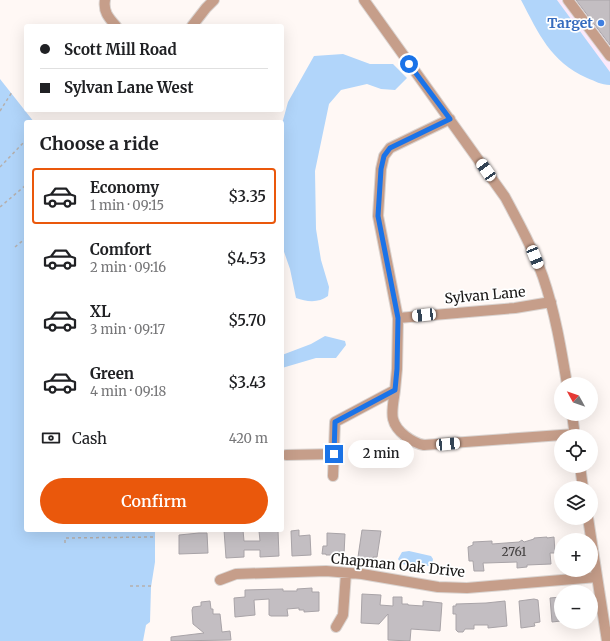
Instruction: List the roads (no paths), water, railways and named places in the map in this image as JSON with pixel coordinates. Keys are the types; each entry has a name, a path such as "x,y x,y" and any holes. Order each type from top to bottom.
{"street":[{"path":"105,0 105,11 114,24"},
{"path":"194,24 214,0"},
{"path":"364,0 504,197 531,248 543,276 560,339 566,377"},
{"path":"568,0 610,56"},
{"path":"450,119 390,148 384,156 381,169 378,216 398,318 397,369 393,419 397,426 411,440 424,445 554,436"},
{"name":"Sylvan Lane","path":"398,318 515,308 551,302"},
{"path":"333,476 335,422 395,390"},
{"path":"286,455 334,454"},
{"name":"Chapman Oak Drive","path":"220,580 236,574 326,571 362,574 438,587 468,588 597,577"},
{"path":"336,627 343,615 346,573"},
{"path":"597,577 607,641"}],"water":[{"path":"521,0 557,0 610,72 610,85 601,84 574,71 555,55 540,35"},
{"path":"343,54 370,64 393,64 407,78 395,90 381,89 367,84 341,90 329,104 315,171 316,229 321,260 329,287 328,296 317,301 296,298 290,269 284,252 283,120 288,102 314,56"},
{"path":"0,79 24,109 24,112 26,112 32,120 24,120 24,532 155,532 155,562 151,587 150,622 146,625 143,641 0,641"},
{"path":"325,336 345,341 346,345 336,358 316,358 284,367 284,354 311,344"},
{"path":"409,551 431,556 433,559 432,564 421,566 401,564 398,559 402,552"}],"place":[{"name":"Target","path":"601,23"}]}
